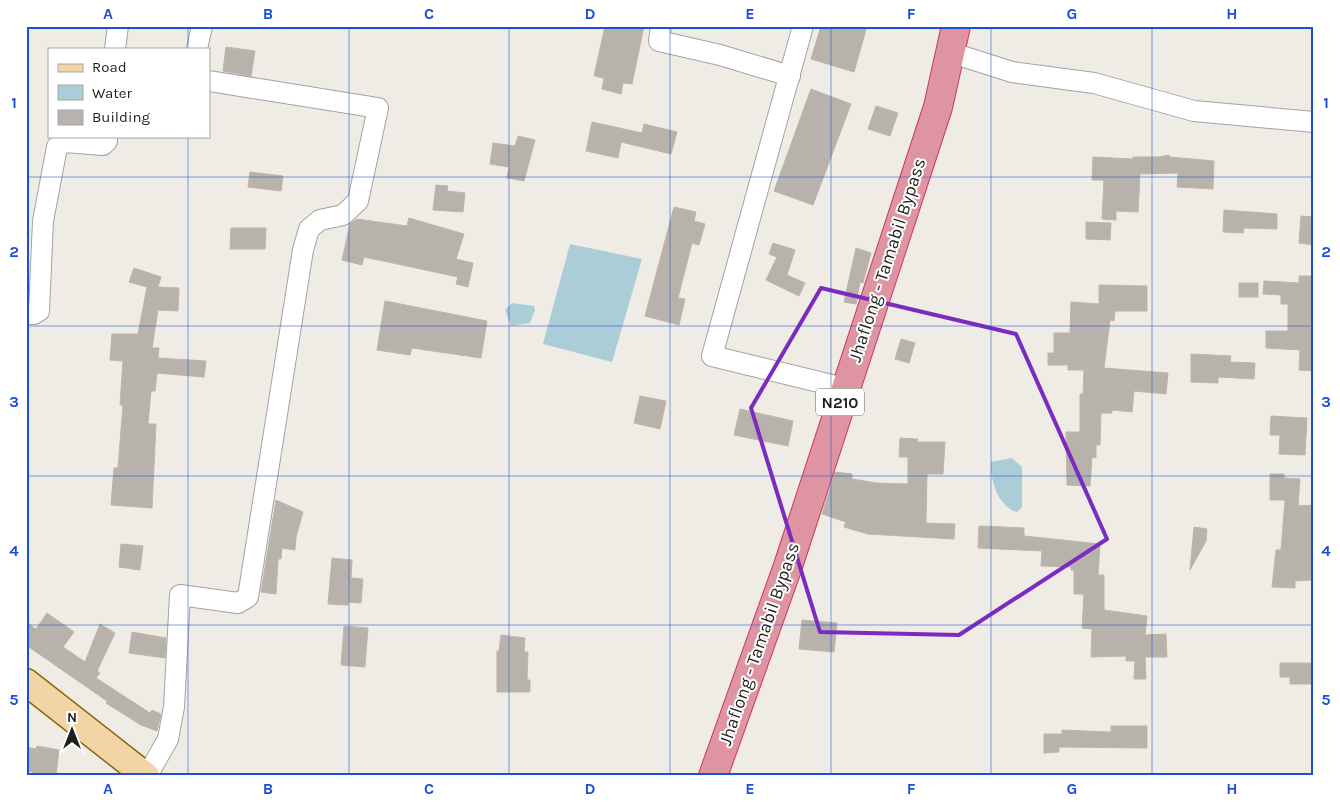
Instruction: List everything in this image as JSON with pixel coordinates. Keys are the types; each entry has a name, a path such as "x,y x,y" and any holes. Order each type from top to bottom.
{"highway":[{"name":"Jhaflong - Tamabil Bypass","path":"713,776 788,566 844,388 938,107 956,26"}],"main road":[{"path":"26,682 133,775"},
{"path":"26,696 133,775"}],"street":[{"path":"115,48 118,26"},
{"path":"197,48 202,26"},
{"path":"661,26 659,41 720,55 790,76"},
{"path":"804,26 712,356 844,388"},
{"path":"949,52 1012,72 1094,82 1194,111 1314,122"},
{"path":"133,775 168,739 174,707 178,602 180,595 238,603 248,597 303,250 309,229 320,220 344,216 358,201 378,108 210,81"},
{"path":"26,314 34,314 39,311 43,221 57,147 65,142 103,145 107,138"}],"highlighted area":[{"path":"821,288 1016,334 1107,539 959,635 820,632 751,408"}],"water":[{"path":"570,244 642,259 612,362 543,344"},
{"path":"512,303 534,306 535,310 530,323 511,326 505,310"},
{"path":"1012,458 1022,467 1022,507 1017,512 1010,509 1000,499 996,492 991,469 991,462"}],"building":[{"path":"605,26 644,26 632,84 623,83 621,94 602,89 604,78 594,76"},
{"path":"821,26 867,26 854,72 811,59"},
{"path":"226,47 255,51 251,76 223,71"},
{"path":"811,89 851,104 813,205 774,191"},
{"path":"876,106 898,113 890,136 868,129"},
{"path":"592,122 642,133 644,124 677,132 671,154 621,142 618,158 586,151"},
{"path":"518,136 535,140 524,181 507,178 509,167 490,164 493,143 515,146"},
{"path":"1169,155 1170,157 1214,161 1213,189 1177,187 1178,173 1140,174 1138,212 1116,211 1116,220 1102,219 1104,180 1092,180 1093,157 1133,159 1133,157"},
{"path":"250,172 283,176 281,191 248,187"},
{"path":"436,185 448,186 447,191 465,193 463,212 433,210"},
{"path":"674,207 696,212 694,221 705,224 699,245 692,243 678,298 685,299 679,325 645,316"},
{"path":"1224,210 1277,214 1277,229 1244,228 1243,233 1223,232"},
{"path":"1301,216 1314,217 1314,245 1299,243"},
{"path":"409,218 464,234 456,259 473,263 468,287 456,284 458,277 364,257 362,265 342,260 350,224 357,219 407,226"},
{"path":"1086,222 1111,223 1110,240 1086,239"},
{"path":"231,228 266,228 265,249 230,249"},
{"path":"773,243 795,250 787,275 805,283 799,296 766,280 777,257 769,254"},
{"path":"856,248 871,253 863,283 860,282 856,304 844,302"},
{"path":"134,268 161,277 158,287 179,288 178,311 158,310 152,348 159,348 158,358 206,361 204,377 157,373 155,391 151,391 148,424 156,424 152,508 111,505 114,468 118,468 123,405 120,405 123,361 110,360 112,334 138,334 147,287 129,282"},
{"path":"1299,276 1312,276 1311,336 1314,336 1314,371 1299,370 1300,350 1266,348 1266,331 1288,331 1288,304 1281,304 1281,295 1263,294 1264,281 1299,283"},
{"path":"1239,283 1258,283 1258,297 1239,297"},
{"path":"1099,285 1147,286 1147,311 1115,311 1114,321 1110,320 1104,368 1168,373 1166,394 1134,391 1132,412 1112,410 1112,413 1101,413 1100,445 1096,445 1096,458 1092,457 1090,486 1067,485 1066,432 1080,432 1080,394 1083,394 1084,370 1068,370 1068,365 1048,365 1048,353 1054,353 1054,333 1070,333 1071,302 1099,304"},
{"path":"385,301 487,321 481,358 412,348 410,355 377,350"},
{"path":"901,339 915,343 909,363 895,359"},
{"path":"1191,354 1231,356 1230,362 1255,363 1254,379 1218,377 1218,383 1191,382"},
{"path":"640,396 666,401 660,429 634,423"},
{"path":"740,409 793,421 788,446 734,435"},
{"path":"1271,416 1307,418 1305,455 1279,454 1280,435 1270,435"},
{"path":"900,438 918,439 917,442 945,442 943,474 927,474 926,523 955,524 954,539 868,534 844,527 846,522 822,514 835,472 852,474 852,479 877,483 908,484 908,457 899,457"},
{"path":"1270,474 1284,474 1284,478 1300,479 1298,506 1314,505 1314,580 1295,581 1295,588 1272,587 1276,550 1281,550 1285,500 1270,500"},
{"path":"276,500 303,512 296,537 295,550 282,548 281,559 278,559 276,594 261,592"},
{"path":"979,526 1024,528 1024,536 1100,544 1098,575 1104,575 1104,610 1147,616 1145,635 1166,634 1167,657 1145,657 1146,679 1134,679 1135,661 1126,661 1126,656 1091,657 1092,629 1082,628 1084,594 1074,594 1074,570 1071,570 1071,567 1041,566 1042,551 978,548"},
{"path":"1194,527 1207,529 1206,541 1190,570"},
{"path":"121,544 143,546 140,570 119,567"},
{"path":"332,558 352,560 351,578 363,579 361,603 348,602 348,605 328,604"},
{"path":"47,613 74,632 63,647 85,662 100,624 115,633 97,671 100,673 96,678 150,713 152,710 161,714 157,731 141,725 106,703 107,701 26,645 26,622 36,629"},
{"path":"802,620 837,623 834,652 799,649"},
{"path":"344,626 368,628 365,667 341,665"},
{"path":"132,632 166,638 165,658 129,653"},
{"path":"501,635 525,638 524,652 528,652 527,680 530,680 530,692 497,692 497,651 499,651"},
{"path":"1280,663 1314,663 1314,684 1290,684 1290,677 1280,677"},
{"path":"1111,726 1147,726 1147,748 1059,747 1059,752 1044,753 1044,734 1062,734 1062,730 1111,732"},
{"path":"37,746 59,750 56,776 32,776 33,772 26,771 26,747 36,749"}]}
